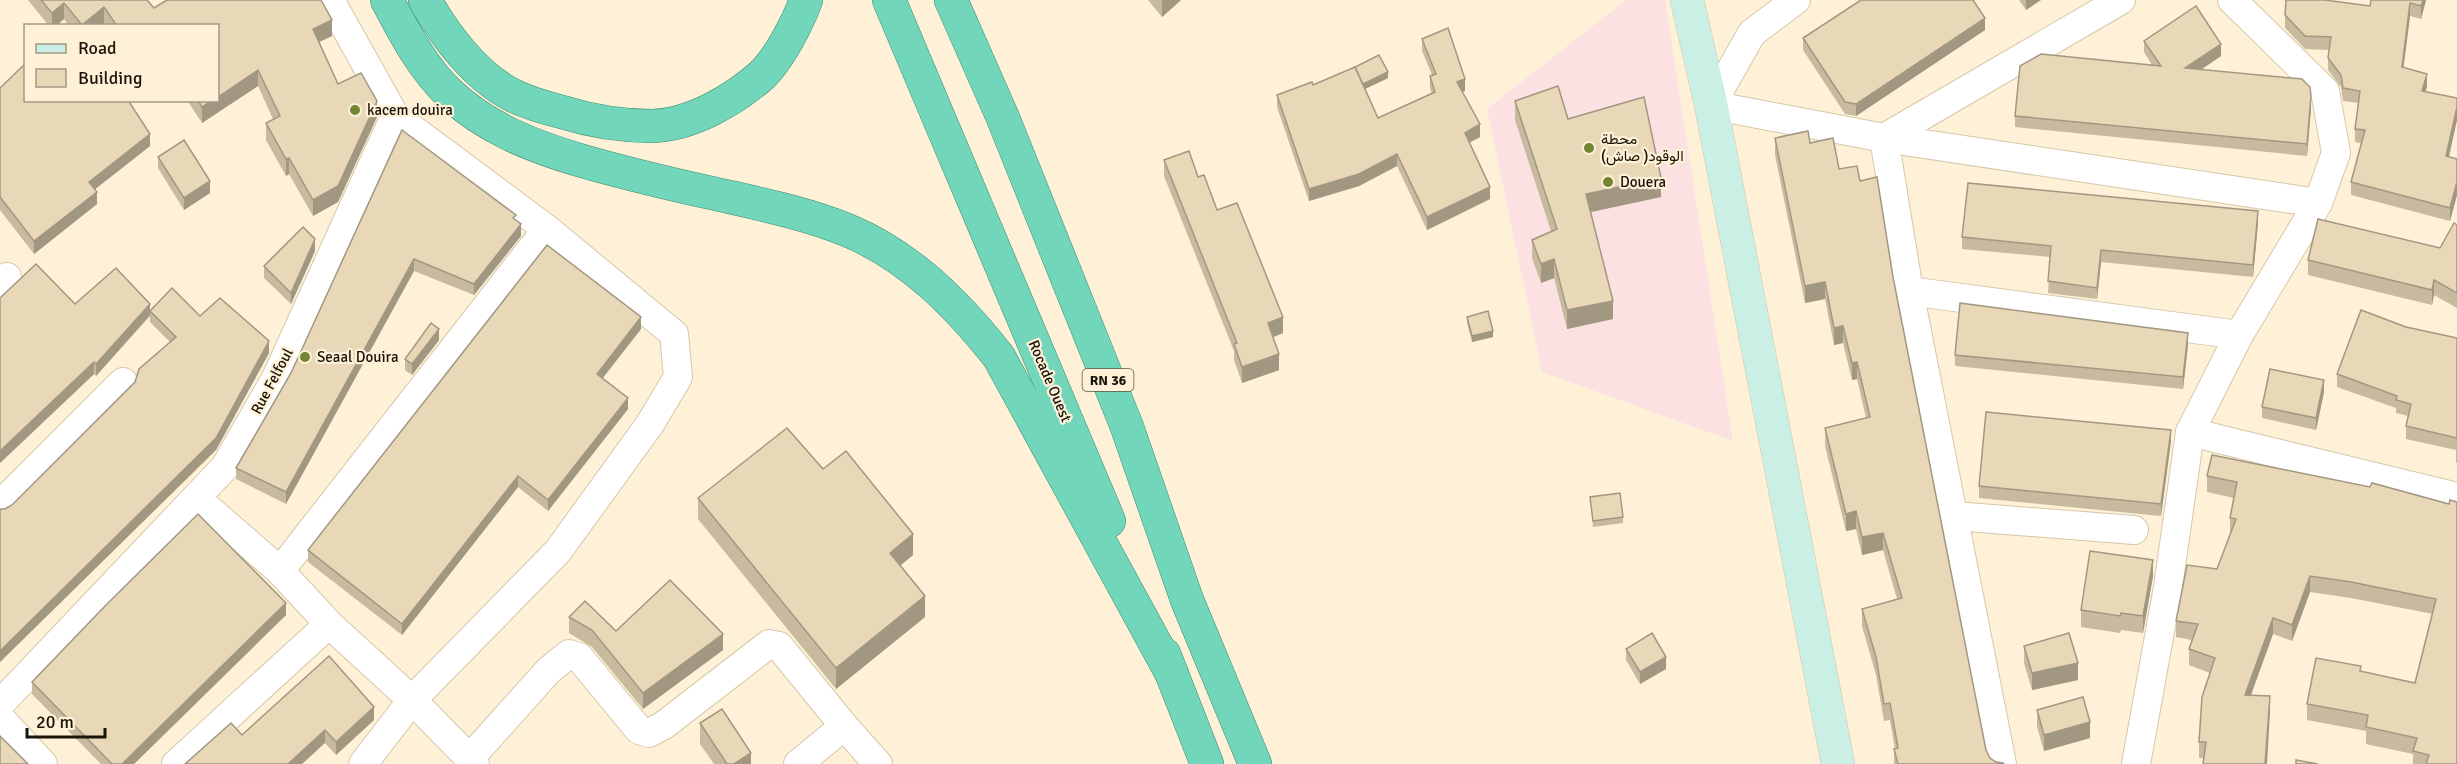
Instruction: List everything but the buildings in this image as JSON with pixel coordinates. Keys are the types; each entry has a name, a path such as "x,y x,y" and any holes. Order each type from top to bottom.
{"highway":[{"path":"387,0 424,62 448,93 472,112 507,133 550,151 600,166 801,214 849,231 897,258 938,288 999,357 1172,674"},
{"path":"425,0 452,41 480,71 514,96 595,122 654,126 693,118 731,97 764,74 796,27 806,0"},
{"name":"Rocade Ouest","path":"889,0 1172,674 1207,764"},
{"name":"RN 36","path":"951,0 1007,128 1127,427 1187,600 1255,764"},
{"path":"1224,689 1276,764"}],"main road":[{"path":"1688,0 1711,105 1838,764"}],"street":[{"path":"330,0 395,116 547,229 674,334 678,377 650,424 558,551 412,700 363,764"},
{"path":"1796,0 1752,33 1711,105 1884,138 2318,203"},
{"path":"1884,138 2121,0"},
{"path":"2136,764 2168,588 2190,432 2239,335 2318,203 2336,153 2325,91 2232,0"},
{"name":"Rue Felfoul","path":"0,704 225,467 276,378 395,116"},
{"path":"1884,138 1909,291 2002,764"},
{"path":"280,571 547,229"},
{"path":"1909,291 2239,335"},
{"path":"0,505 123,382"},
{"path":"2190,432 2457,497"},
{"path":"196,498 280,571 329,624 412,700 473,761 549,670 570,654 579,657 639,730 649,733 664,725 769,644 779,646 878,764"},
{"path":"1954,516 2134,530"},
{"path":"176,764 329,624"},
{"path":"0,718 43,764"},
{"path":"798,764 844,726"}],"shaded area":[{"path":"1626,0 1665,0 1733,441 1542,372 1487,109"}],"place":[{"name":"kacem douira","path":"355,110"},
{"name":"محطة الوقود( صاش)","path":"1589,148"},
{"name":"Douera","path":"1608,182"},
{"name":"Seaal Douira","path":"305,357"}]}
